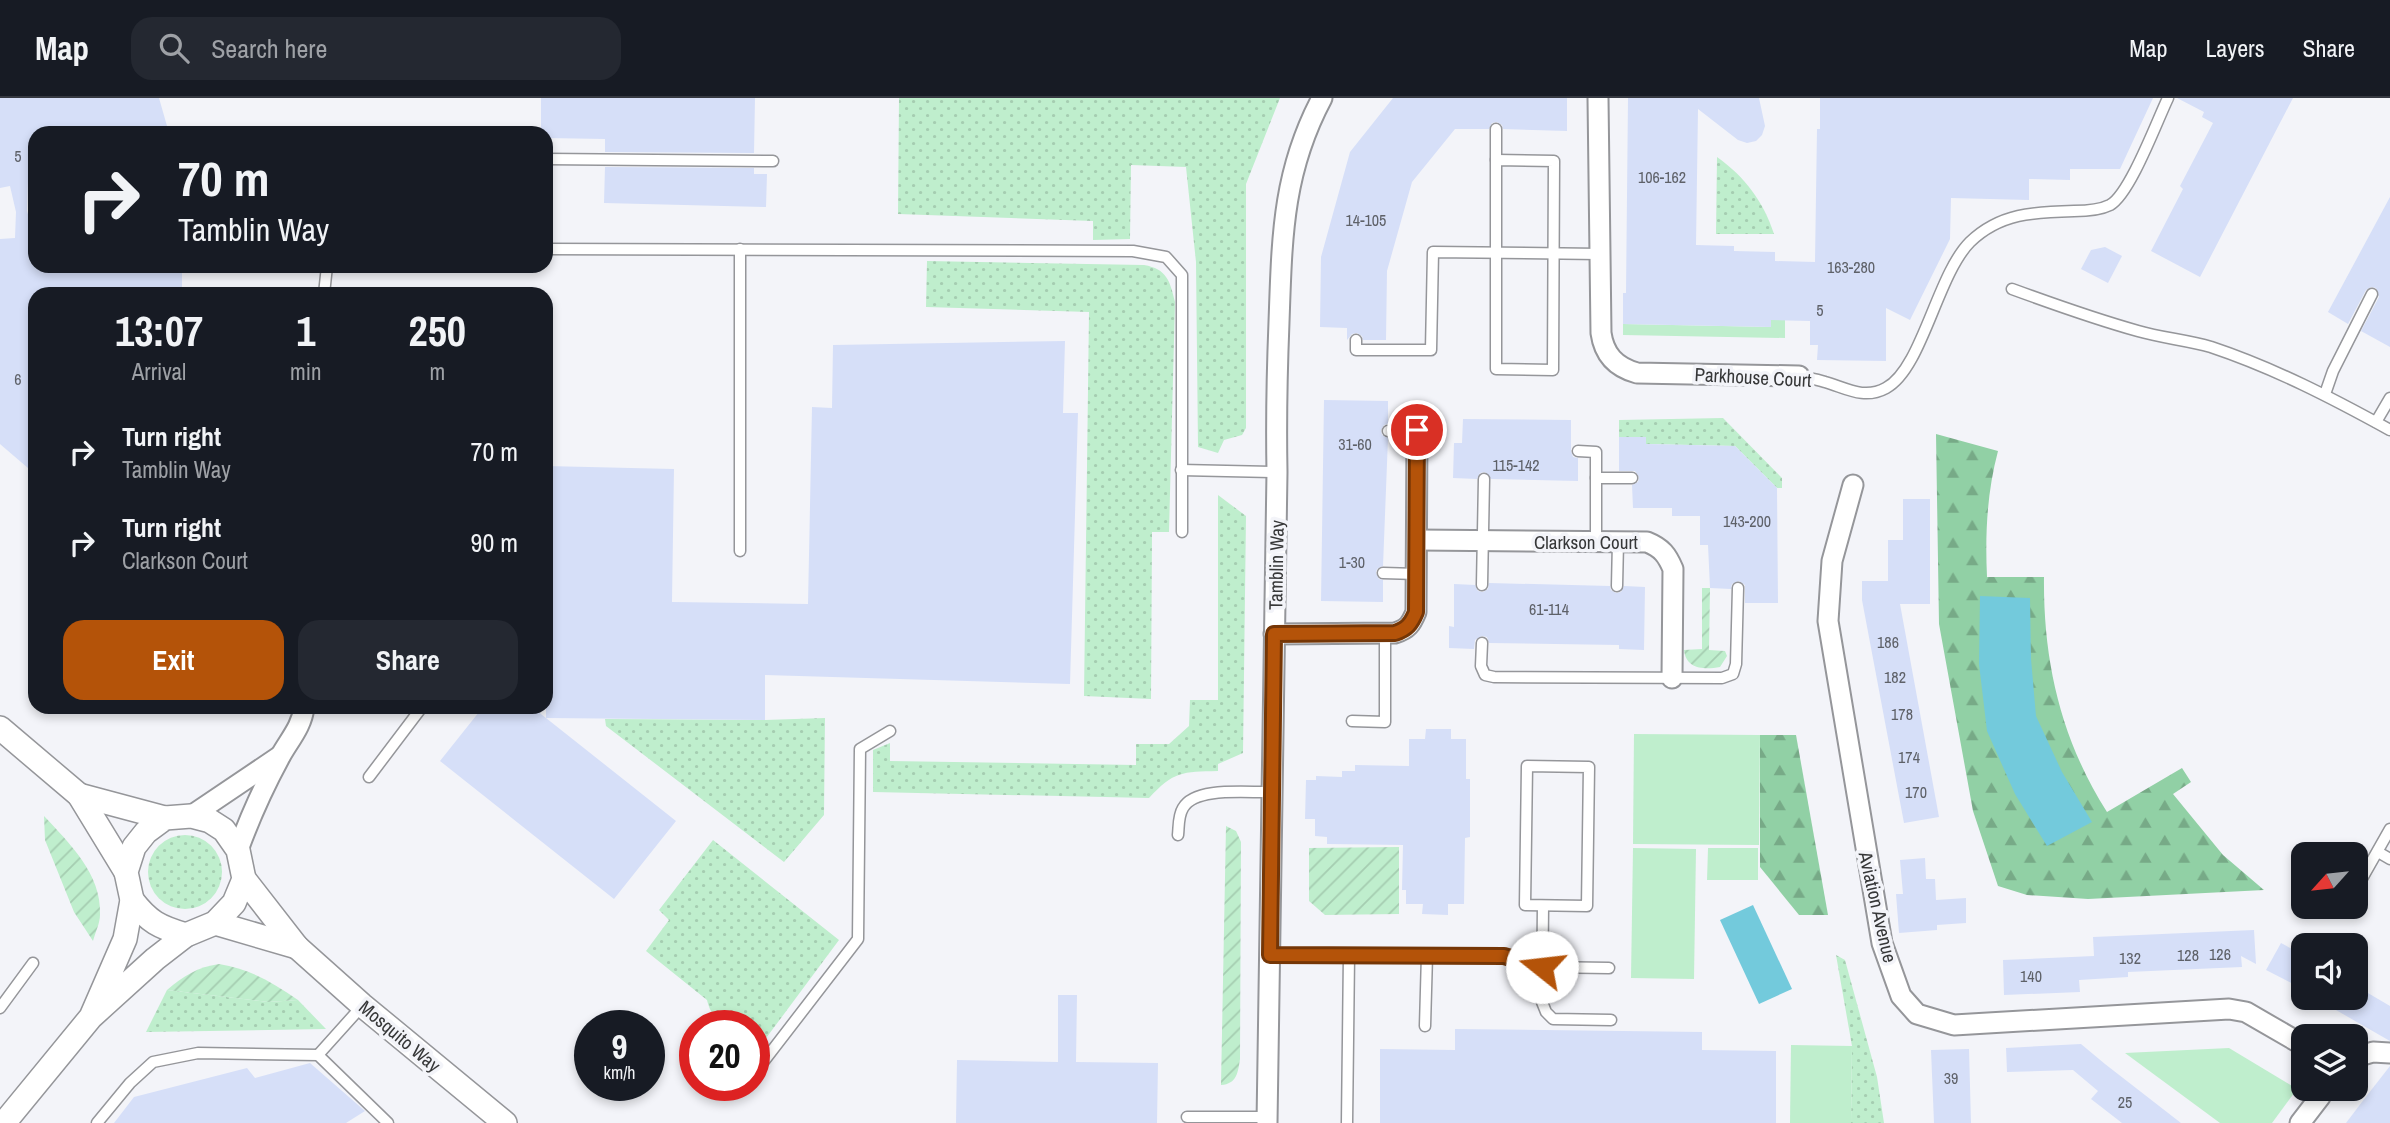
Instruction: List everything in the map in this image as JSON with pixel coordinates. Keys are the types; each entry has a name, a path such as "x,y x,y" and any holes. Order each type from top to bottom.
{"street":[{"name":"Tamblin Way","path":"1267,1120 1276,410 1284,214 1295,161 1322,98"},
{"name":"Parkhouse Court","path":"1598,98 1602,344 1607,353 1621,367 1637,373 1799,376"},
{"path":"1274,634 1385,633 1405,629 1412,622 1416,612 1418,540 1417,430"},
{"name":"Aviation Avenue","path":"1853,485 1832,561 1828,621 1882,943 1901,996 1917,1014 1954,1025 2229,1009 2246,1012 2291,1038"},
{"name":"Clarkson Court","path":"1418,540 1647,542 1659,547 1668,557 1673,569 1672,678"},
{"path":"238,850 250,815 303,714"},
{"path":"0,728 79,794 126,872 132,900 125,939 91,1017"},
{"path":"191,816 281,755"},
{"path":"4,1123 91,1017 186,935 215,923 234,903 244,879 238,850 224,830 210,821 191,816 165,818 79,794"},
{"path":"126,872 134,847 146,832 165,818"},
{"name":"Mosquito Way","path":"244,879 297,947 502,1122"},
{"path":"132,900 146,917 162,928 186,935"},
{"name":"Mosquito Way","path":"215,923 297,947"},
{"path":"2368,1053 2390,1053"},
{"path":"2300,1123 2317,1101"}],"lane":[{"name":"Parkhouse Court","path":"1799,376 1827,382 1852,393 1884,389 1898,380 1908,365 1954,266 1968,244 1989,226 2011,216 2035,212 2088,211 2110,205 2125,190 2168,98"},
{"path":"1496,129 1495,253 1496,369 1553,370 1554,161 1496,160"},
{"path":"553,159 773,161"},
{"path":"553,249 1133,251 1166,257 1182,275 1182,532"},
{"path":"740,249 740,551"},
{"path":"1356,340 1356,351 1431,350 1433,252 1600,254"},
{"path":"2012,289 2083,315 2141,332 2208,346 2264,366 2325,394 2390,430"},
{"path":"2325,394 2333,371 2372,294"},
{"path":"2376,422 2390,398"},
{"path":"1388,431 1417,430"},
{"path":"1578,452 1595,452 1596,542"},
{"path":"1181,470 1277,472"},
{"path":"1596,478 1632,478"},
{"path":"1482,585 1484,479"},
{"path":"1617,586 1618,542"},
{"path":"1383,573 1417,574"},
{"path":"1482,643 1481,666 1485,675 1494,677 1722,678 1733,674 1736,664 1738,588"},
{"path":"1352,721 1385,722 1385,633"},
{"path":"369,776 417,714"},
{"path":"770,1053 858,939 860,749 890,731"},
{"path":"1527,766 1589,767 1587,906 1543,906 1525,905 1527,766"},
{"path":"1178,835 1179,818 1190,799 1204,793 1272,792"},
{"path":"2368,869 2390,829"},
{"path":"2378,852 2390,859"},
{"path":"1543,906 1542,1002 1546,1013 1553,1019 1611,1020"},
{"path":"1270,955 1504,956 1542,967 1609,968"},
{"path":"1347,1123 1349,955"},
{"path":"1425,1026 1427,956"},
{"path":"0,1008 33,963"},
{"path":"318,1055 362,1005"},
{"path":"97,1123 130,1083 153,1062 198,1053 318,1055 388,1123"},
{"path":"1187,1117 1267,1120"}],"green space":[{"path":"899,98 1280,98 1246,184 1246,428 1242,435 1224,440 1218,453 1198,447 1196,262 1186,167 1131,165 1130,239 1093,240 1093,221 898,214"},
{"path":"1717,157 1752,191 1774,234 1716,234"},
{"path":"927,261 1144,265 1163,273 1169,282 1175,302 1169,532 1152,532 1151,699 1084,696 1089,312 926,307"},
{"path":"1771,320 1785,320 1785,338 1623,335 1623,324 1771,327"},
{"path":"1723,418 1782,478 1782,488 1777,488 1735,446 1646,444 1645,437 1619,437 1619,420"},
{"path":"1936,434 1998,451 1988,513 1987,577 2044,577 2047,639 2058,699 2078,757 2107,812 2182,768 2191,782 2173,794 2223,855 2264,890 2088,899 2027,895 1998,886 1973,811 1939,624"},
{"path":"1218,495 1246,516 1243,753 1218,764 1218,771 1187,773 1172,778 1149,798 873,792 873,750 890,743 890,761 1136,765 1136,744 1169,744 1189,726 1190,700 1218,700"},
{"path":"1702,588 1710,588 1709,650 1725,651 1727,656 1720,667 1697,667 1685,656 1684,650 1702,649"},
{"path":"825,718 824,815 784,862 606,726 605,719 765,720"},
{"path":"1634,734 1760,735 1759,845 1633,844"},
{"path":"1760,735 1796,735 1828,915 1799,915 1760,867"},
{"path":"44,816 82,860 96,886 100,915 93,941 74,912 45,840"},
{"path":"1226,826 1236,831 1241,842 1240,1059 1234,1080 1221,1085"},
{"path":"185,835 206,841 216,851 222,872 216,893 206,903 185,909 164,903 154,893 148,872 154,851 164,841"},
{"path":"713,840 839,940 770,1033 770,1010 711,1010 707,1000 646,951 669,920 659,910"},
{"path":"1399,847 1399,914 1325,915 1309,901 1309,848"},
{"path":"1633,848 1696,849 1694,979 1631,978"},
{"path":"1708,848 1758,848 1758,880 1707,880"},
{"path":"1836,955 1845,960 1877,1077 1884,1123 1851,1123 1852,1046"},
{"path":"219,964 260,977 298,1000 268,1002 167,990 191,973"},
{"path":"167,990 268,1002 298,1000 326,1029 146,1032"},
{"path":"1791,1045 1852,1046 1851,1123 1790,1123"},
{"path":"2229,1048 2291,1085 2291,1097 2272,1123 2220,1123 2125,1053"}],"water":[{"path":"1980,596 2030,598 2036,716 2062,772 2092,822 2047,846 2015,794 1987,731 1979,664"},
{"path":"1753,905 1792,989 1759,1004 1720,920"}],"building":[{"path":"0,98 159,98 167,126 28,126 28,273 182,273 182,287 28,287 28,468 0,444 0,239 15,238 16,212 10,186 0,188"},
{"path":"541,98 755,98 754,153 605,152 605,139 553,138 553,126 541,126"},
{"path":"1393,98 1567,98 1567,131 1503,129 1497,122 1492,123 1489,129 1455,129 1412,182 1387,271 1386,340 1363,340 1357,333 1347,340 1347,328 1320,327 1321,257 1350,152"},
{"path":"1628,98 1759,98 1765,126 1756,141 1747,143 1738,140 1698,109 1696,245 1734,246 1734,251 1775,252 1775,261 1815,262 1820,98 2153,98 2120,169 2070,169 2070,180 2029,179 2029,200 1951,198 1950,239 1910,320 1886,308 1886,361 1817,360 1818,345 1810,345 1810,321 1771,320 1771,327 1623,324 1623,293 1626,293"},
{"path":"2177,98 2293,98 2200,277 2151,251 2183,189 2180,186 2213,123 2202,117 2204,112"},
{"path":"605,167 754,168 754,174 767,174 766,207 604,203"},
{"path":"2390,197 2390,347 2361,331 2379,297 2376,288 2366,290 2348,324 2328,312"},
{"path":"2105,247 2122,256 2108,283 2081,269 2091,250"},
{"path":"1065,341 1063,413 1078,413 1070,684 765,675 765,720 546,718 546,714 553,714 553,466 674,469 672,602 808,604 812,407 832,408 833,345"},
{"path":"1324,400 1388,401 1388,424 1381,430 1382,435 1388,438 1383,566 1377,569 1376,573 1379,579 1383,580 1383,602 1321,601"},
{"path":"1463,419 1571,420 1571,451 1573,457 1578,458 1578,481 1491,479 1485,472 1480,473 1477,479 1453,478 1454,443 1462,443"},
{"path":"1619,437 1646,437 1646,444 1735,446 1777,488 1778,603 1745,603 1745,585 1739,581 1732,584 1731,589 1710,588 1708,545 1700,545 1700,516 1672,516 1672,508 1633,508 1632,485 1638,482 1639,477 1635,471 1619,471"},
{"path":"1903,499 1930,499 1930,604 1900,604 1939,817 1904,823 1862,600 1862,581 1888,581 1888,540 1903,540"},
{"path":"1489,583 1610,586 1616,593 1621,592 1624,586 1645,587 1644,650 1619,649 1619,645 1489,643 1487,637 1482,636 1475,640 1474,649 1449,648 1449,626 1454,627 1454,584 1475,585 1478,591 1483,592 1488,589"},
{"path":"477,714 541,714 676,821 614,899 440,761"},
{"path":"1426,729 1451,729 1451,739 1466,739 1466,779 1470,779 1470,837 1465,838 1464,904 1448,904 1448,915 1422,914 1423,904 1406,904 1406,890 1402,890 1403,845 1327,844 1327,837 1315,836 1315,819 1305,819 1306,780 1316,780 1316,776 1342,777 1342,771 1355,771 1355,765 1409,766 1409,739 1425,739"},
{"path":"1925,858 1926,879 1935,879 1936,900 1966,898 1966,923 1937,925 1937,930 1899,933 1896,894 1903,894 1900,860"},
{"path":"2254,930 2256,964 2241,956 2242,967 2128,972 2128,977 2079,980 2080,992 2004,995 2003,960 2094,956 2093,937"},
{"path":"2281,943 2291,948 2291,983 2266,970"},
{"path":"2368,993 2390,1006 2390,1041 2368,1028 2368,1024 2360,1024 2336,1010 2368,1010"},
{"path":"1058,995 1077,995 1076,1062 1158,1063 1157,1123 956,1123 957,1060 1058,1062"},
{"path":"1455,1029 1702,1032 1702,1050 1776,1051 1776,1123 1380,1123 1380,1049 1455,1050"},
{"path":"2081,1044 2181,1123 2122,1123 2091,1099 2098,1091 2073,1070 2007,1072 2006,1048"},
{"path":"1969,1049 1971,1123 1934,1123 1931,1050"},
{"path":"310,1063 365,1111 346,1123 114,1123 134,1097 247,1068 255,1078"},
{"path":"2390,1066 2390,1123 2346,1123 2363,1101 2368,1101 2368,1094"}],"route":[{"path":"1417,430 1418,540 1416,612 1412,622 1395,633 1274,634 1270,955 1504,956 1542,967"}]}
